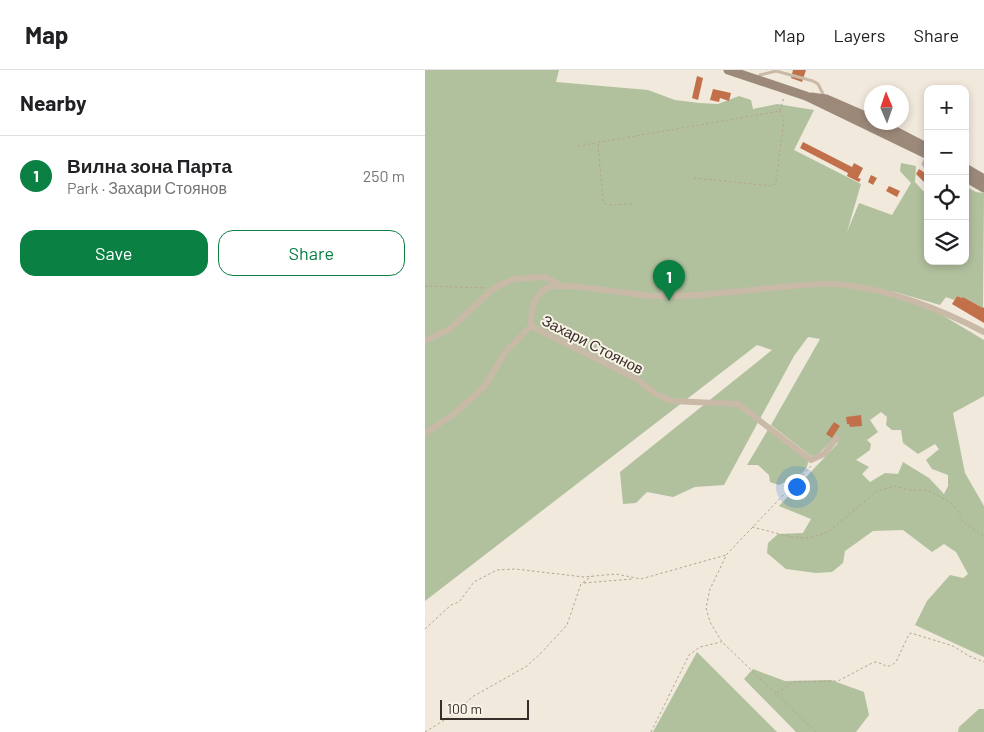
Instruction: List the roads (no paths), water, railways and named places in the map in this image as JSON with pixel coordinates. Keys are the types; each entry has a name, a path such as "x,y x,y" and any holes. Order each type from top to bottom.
{"main road":[{"path":"730,71 753,75 806,96 892,133 924,151"},
{"path":"806,96 826,99 864,116"},
{"path":"888,130 892,133"},
{"path":"969,174 984,178"},
{"path":"968,175 984,188"}],"street":[{"path":"425,341 450,329 494,288 513,279 545,277 559,285 653,296 829,283 850,285 913,299 984,332"},
{"name":"Захари Стоянов","path":"559,285 543,289 535,301 531,326 635,378 657,394 672,401 738,404 748,409 811,460 824,454 837,438"},
{"path":"425,433 454,414 485,386 505,352 531,326"}],"lane":[{"path":"753,75 760,76 776,71 813,81 818,84 826,99"}],"place":[{"name":"Вилна зона Парта","path":"669,301"}]}
